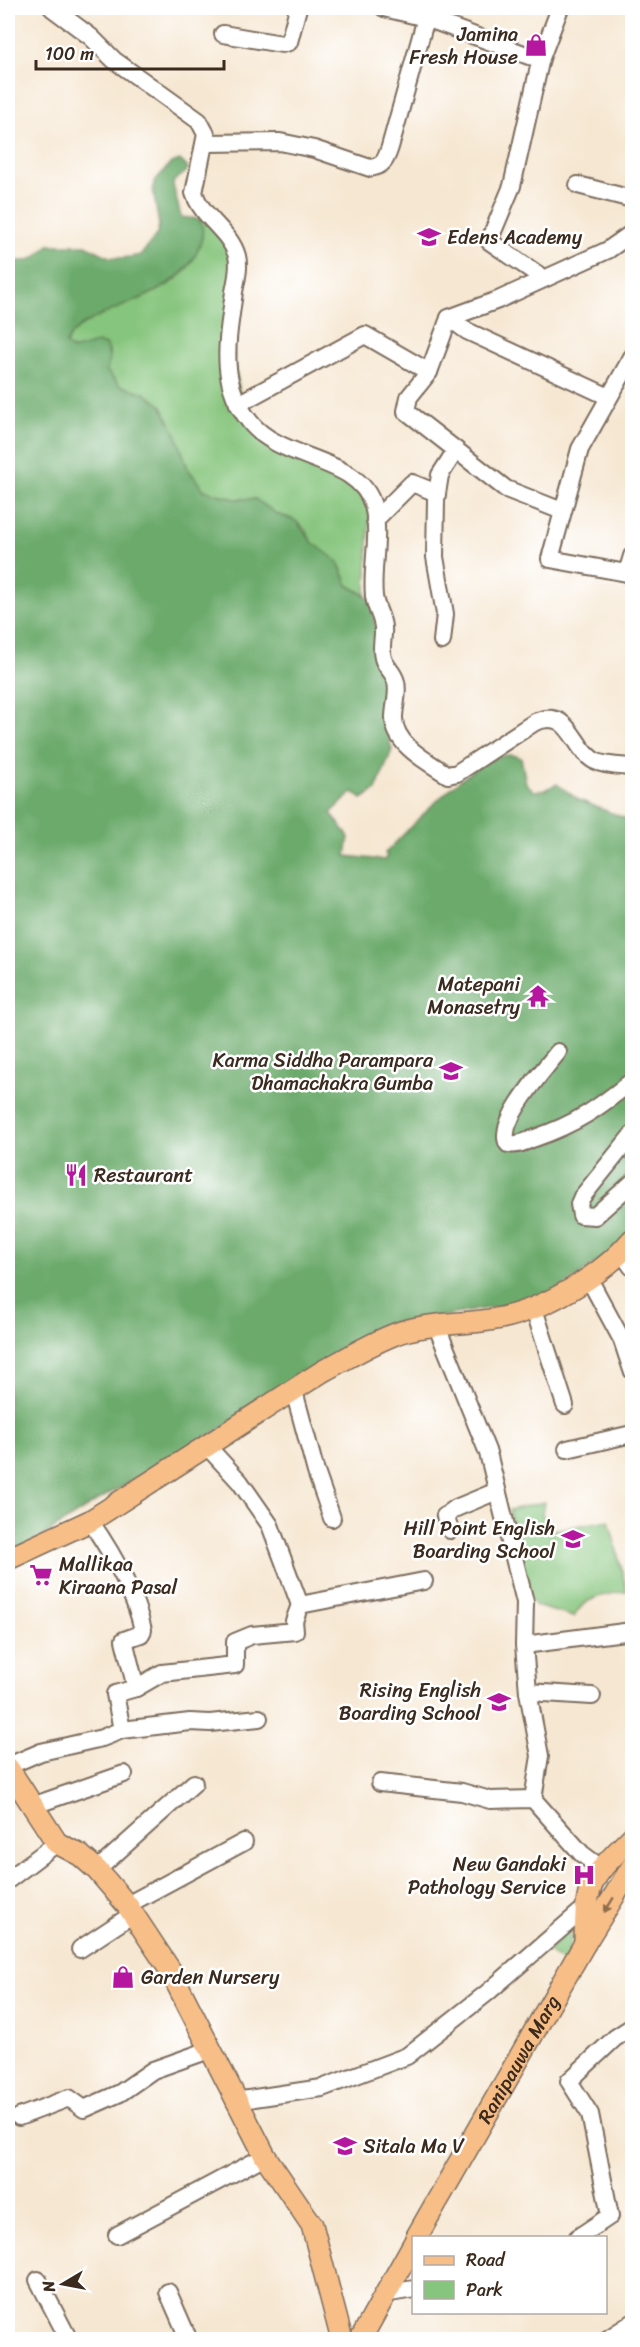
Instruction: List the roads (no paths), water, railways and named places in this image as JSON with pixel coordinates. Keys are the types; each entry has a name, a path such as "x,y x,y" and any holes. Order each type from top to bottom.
{"main road":[{"path":"8,1559 90,1521 323,1371 401,1332 500,1318 534,1309 629,1253"},
{"path":"8,1767 57,1844 80,1855 97,1870 130,1910 170,1970 212,2049 235,2101 266,2156 312,2225 342,2340"},
{"path":"585,1943 585,1908 590,1883 601,1868 633,1837"},
{"name":"Ranipauwa Marg","path":"417,2236 585,1943 633,1867"},
{"path":"360,2340 412,2245"}],"street":[{"path":"52,8 91,37 114,60 199,121 204,128 205,143 194,193 209,219 232,244 238,262 225,351 228,371 238,404 250,422 272,443 325,460 364,487 373,506 375,520 374,591 384,627 382,653 384,663 396,679 395,726 409,747 448,775 457,773 535,722 550,718 562,723 593,760 633,767"},
{"path":"223,34 282,44 289,42 298,8"},
{"path":"384,8 425,13 529,56 541,58"},
{"path":"543,278 489,241 519,162 541,58 560,8"},
{"path":"205,143 280,142 314,149 370,168 378,167 384,163 390,147 425,13"},
{"path":"578,186 633,199"},
{"path":"562,511 506,489 406,411 410,397 429,372 449,318 498,300 609,250 633,233"},
{"path":"449,318 467,331 609,397"},
{"path":"238,404 364,335 429,372"},
{"path":"631,568 550,559 580,449 633,357"},
{"path":"442,641 445,614 435,556 437,493 440,475 456,450"},
{"path":"375,520 412,483 437,493"},
{"path":"558,1052 509,1121 505,1135 508,1144 519,1144 568,1127 588,1116 633,1081"},
{"path":"633,1135 582,1197 579,1204 581,1215 595,1216 633,1183"},
{"path":"588,1277 622,1340 633,1370"},
{"path":"534,1309 565,1405"},
{"path":"437,1327 488,1453 525,1602 524,1645 528,1692 540,1756 533,1799"},
{"path":"294,1391 316,1472 332,1518"},
{"path":"567,1449 633,1434"},
{"path":"122,1730 115,1694 136,1688 162,1672 236,1665 235,1642 252,1635 295,1631 294,1621 300,1605 270,1525 240,1482 206,1445"},
{"path":"450,1530 445,1516 456,1508 497,1491"},
{"path":"90,1521 108,1547 133,1594 140,1617 143,1630 141,1634 124,1640 136,1688"},
{"path":"300,1605 424,1581"},
{"path":"524,1645 633,1631"},
{"path":"528,1692 592,1696"},
{"path":"8,1767 41,1752 102,1738 122,1730 190,1722 210,1723 259,1718"},
{"path":"32,1806 124,1774"},
{"path":"97,1870 194,1783"},
{"path":"380,1784 462,1792 490,1800 533,1799 575,1846 601,1868"},
{"path":"80,1949 130,1910 244,1842"},
{"path":"8,1880 57,1844"},
{"path":"235,2101 322,2088 407,2056 487,1993 585,1908"},
{"path":"580,2236 610,2216 590,2114 569,2081 615,2038 633,2027"},
{"path":"19,2117 69,2098 84,2109 120,2093 153,2070 212,2049"},
{"path":"117,2235 266,2156"},
{"path":"38,2280 69,2340"},
{"path":"384,2294 412,2289"},
{"path":"168,2292 189,2340"},
{"path":"606,2340 633,2323"}],"place":[{"name":"Jamina Fresh House","path":"536,45"},
{"name":"Edens Academy","path":"429,237"},
{"name":"Matepani Monasetry","path":"538,996"},
{"name":"Karma Siddha Parampara Dhamachakra Gumba","path":"451,1071"},
{"name":"Restaurant","path":"76,1175"},
{"name":"Hill Point English Boarding School","path":"573,1539"},
{"name":"Mallikaa Kiraana Pasal","path":"41,1575"},
{"name":"Rising English Boarding School","path":"499,1702"},
{"name":"New Gandaki Pathology Service","path":"584,1875"},
{"name":"Garden Nursery","path":"123,1977"},
{"name":"Sitala Ma V","path":"345,2146"}]}
